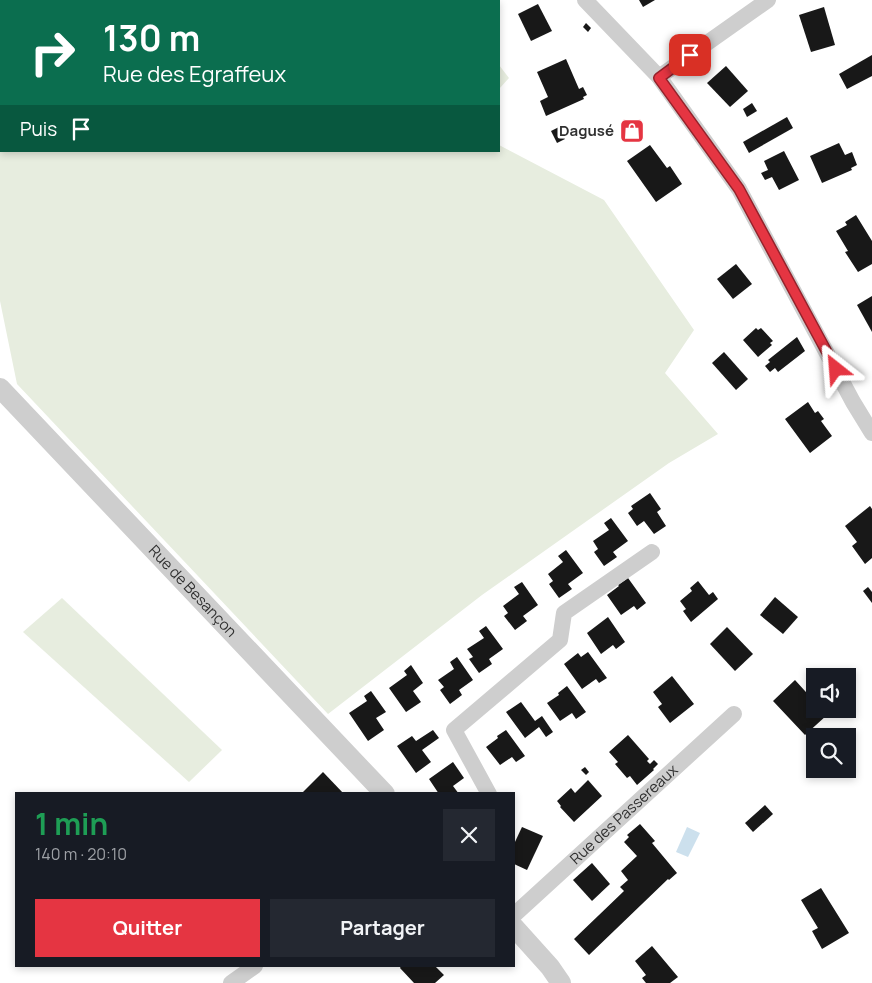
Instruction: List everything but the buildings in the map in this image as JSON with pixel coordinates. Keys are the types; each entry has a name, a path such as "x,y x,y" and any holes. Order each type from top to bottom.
{"street":[{"path":"585,0 659,78 739,189 853,402 872,433"},
{"path":"659,78 768,0"},
{"name":"Rue de Besançon","path":"0,388 383,792"},
{"path":"489,792 454,730 560,640 564,613 652,552"},
{"name":"Rue des Passereaux","path":"515,915 734,714"},
{"path":"515,928 550,967 561,983"},
{"path":"231,983 254,967"}],"shaded area":[{"path":"500,66 509,78 500,88"},
{"path":"500,146 604,200 694,330 665,373 718,434 669,463 482,595 328,714 17,384 0,301 0,152 500,152"},
{"path":"62,598 222,750 189,782 23,632"}],"water":[{"path":"687,827 700,833 688,857 676,852"}],"place":[{"name":"Dagusé","path":"632,131"}],"route":[{"path":"690,55 659,78 739,189 836,369"}]}
